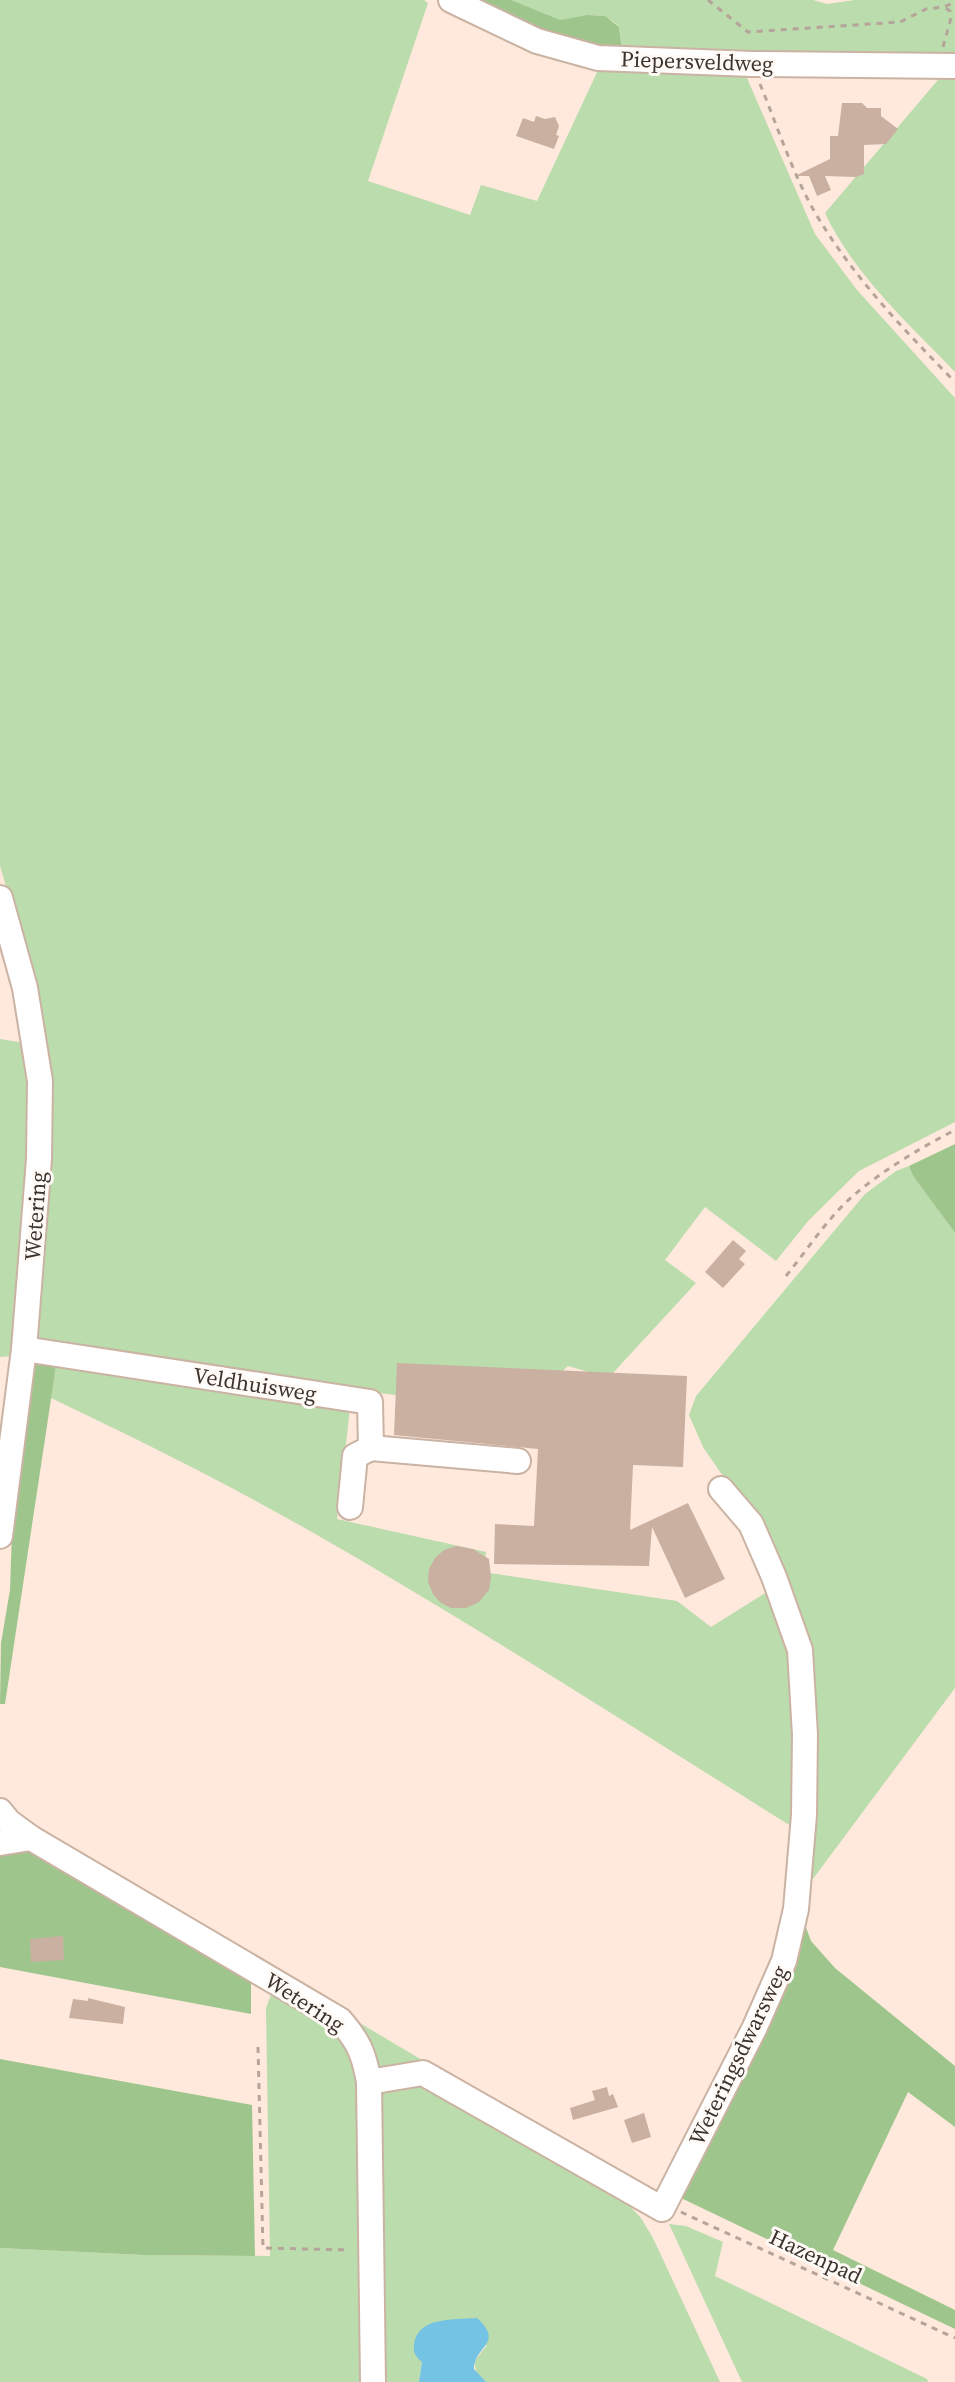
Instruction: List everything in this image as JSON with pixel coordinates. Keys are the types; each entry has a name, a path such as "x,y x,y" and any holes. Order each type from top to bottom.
{"street":[{"name":"Piepersveldweg","path":"451,0 537,41 598,58 752,64 949,66"},
{"name":"Wetering","path":"0,898 25,988 40,1081 39,1159 24,1349 0,1536"},
{"name":"Veldhuisweg","path":"24,1349 370,1402 371,1448"},
{"path":"350,1507 355,1456 371,1448 518,1461"},
{"name":"Weteringsdwarsweg","path":"662,2209 755,2027 784,1961 796,1909 799,1877 805,1735 800,1650 751,1524 721,1489"},
{"name":"Wetering","path":"0,1811 31,1838 340,2020 353,2035 364,2054 369,2082 373,2382"},
{"path":"0,1843 31,1838"},
{"path":"369,2082 423,2073 662,2209"}],"path":[{"path":"708,0 748,32 900,22 926,9 944,7 950,11 951,18 942,41 949,66"},
{"path":"944,7 955,2"},
{"path":"752,64 820,221 888,313 955,382"},
{"path":"786,1276 833,1217 855,1195 903,1159 955,1130"},
{"path":"258,2047 263,2248 371,2251"},
{"name":"Hazenpad","path":"662,2209 684,2213 955,2338"}],"green space":[{"path":"0,0 424,0 428,3 368,181 470,215 481,185 537,201 599,68 743,69 815,234 857,290 955,398 955,1122 859,1171 809,1220 776,1261 705,1207 665,1260 696,1283 612,1374 599,1375 568,1366 519,1410 281,1381 35,1341 47,1151 18,926 0,866"},
{"path":"461,0 511,0 560,20 588,15 605,16 619,27 622,50 581,48"},
{"path":"511,0 813,0 827,4 855,0 955,0 955,57 622,50 619,27 611,20 597,15 553,19"},
{"path":"943,74 955,75 955,372 867,278 837,236 825,213"},
{"path":"0,1039 25,1043 34,1121 15,1356 0,1357"},
{"path":"955,1144 955,1233 909,1166"},
{"path":"909,1166 955,1233 955,1688 804,1891 814,1759 764,1523 720,1472 703,1447 689,1415 696,1396 865,1194 896,1171"},
{"path":"33,1363 56,1366 5,1704 0,1704 1,1643 10,1590 12,1531"},
{"path":"56,1366 350,1409 337,1519 486,1552 483,1572 677,1601 711,1627 770,1590 796,1681 791,1826 371,1566 182,1462 51,1398"},
{"path":"0,1843 25,1847 251,1976 251,2014 0,1967"},
{"path":"801,1914 811,1941 835,1968 955,2066 955,2127 908,2092 833,2250 955,2310 955,2329 681,2198 785,1993"},
{"path":"273,1989 337,2028 361,2075 365,2382 0,2382 0,2248 143,2255 270,2256 266,2008"},
{"path":"343,2013 427,2063 384,2070 374,2065"},
{"path":"0,2059 252,2105 255,2256 143,2255 0,2248"},
{"path":"410,2079 616,2192 641,2218 653,2238 720,2382 486,2382 477,2375 474,2362 487,2345 422,2362 419,2382 380,2382 378,2096 386,2085"},
{"path":"669,2224 686,2226 723,2242 715,2276 928,2382 742,2382"}],"water":[{"path":"477,2318 485,2327 488,2339 475,2361 474,2369 486,2382 419,2382 422,2362 415,2355 414,2348 422,2329 438,2321"}],"building":[{"path":"842,103 862,103 867,108 881,108 881,116 898,129 886,144 864,145 864,174 856,177 825,176 831,190 817,196 809,176 795,176 830,159 830,136 838,136"},
{"path":"536,116 545,119 555,117 559,126 556,135 559,136 554,149 516,136 523,118 534,122"},
{"path":"733,1240 746,1251 739,1259 745,1264 723,1288 705,1272"},
{"path":"397,1363 687,1376 683,1467 633,1465 630,1530 688,1503 725,1579 685,1598 652,1527 649,1566 494,1564 495,1524 534,1526 538,1449 394,1435"},
{"path":"456,1546 473,1549 489,1559 489,1590 479,1602 466,1608 451,1608 441,1603 428,1582 429,1569 435,1558 444,1550"},
{"path":"63,1936 64,1960 31,1962 30,1939"},
{"path":"88,1998 125,2007 123,2024 69,2018 73,1999 88,2001"},
{"path":"607,2087 609,2096 613,2094 618,2107 573,2120 570,2108 595,2100 592,2091"},
{"path":"644,2113 651,2137 632,2143 624,2120"}]}
